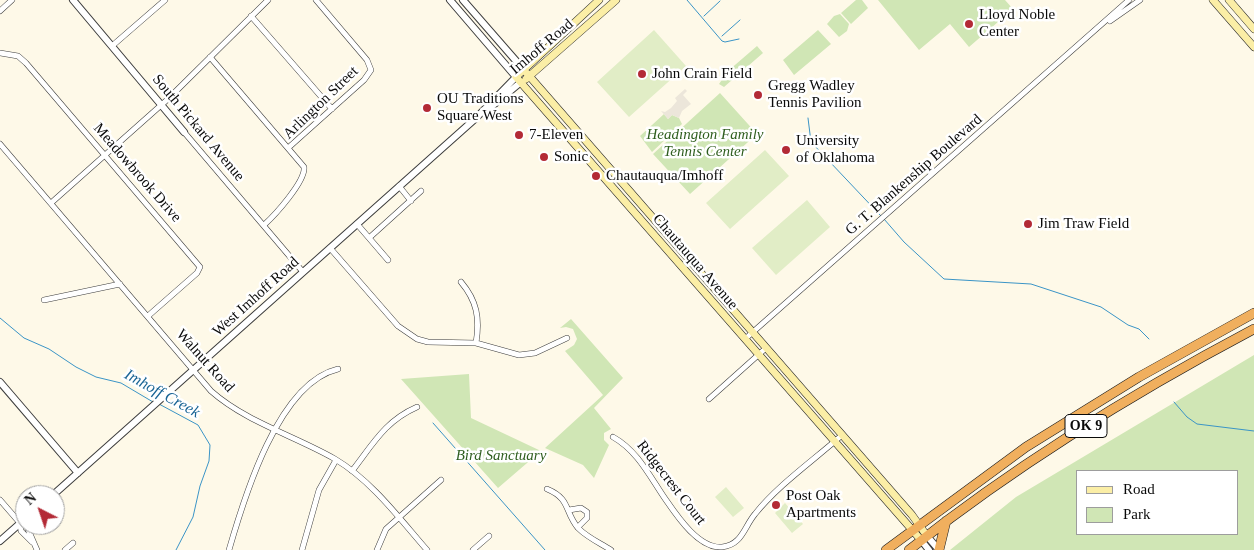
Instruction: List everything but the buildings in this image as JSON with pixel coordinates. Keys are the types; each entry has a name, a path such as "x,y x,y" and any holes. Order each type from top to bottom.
{"highway":[{"name":"OK 9","path":"886,550 1026,447 1140,377 1254,313"},
{"name":"OK 9","path":"909,550 946,521 1050,448 1173,372 1254,329"},
{"path":"939,550 946,521"}],"main road":[{"name":"Imhoff Road","path":"519,80 524,70 599,0"},
{"name":"Imhoff Road","path":"519,80 530,76 616,0"},
{"path":"1213,0 1254,47"},
{"path":"1229,0 1254,29"},
{"name":"Chautauqua Avenue","path":"524,70 842,435 915,528"},
{"name":"Chautauqua Avenue","path":"519,80 834,442 924,538"}],"street":[{"path":"0,11 12,0"},
{"name":"South Pickard Avenue","path":"73,0 303,272"},
{"path":"112,46 165,0"},
{"path":"51,203 161,105 268,0"},
{"name":"Arlington Street","path":"264,225 281,208 303,177 304,167 288,148 364,80 371,70 368,60 316,0"},
{"name":"Chautauqua Avenue","path":"450,0 519,80"},
{"name":"Chautauqua Avenue","path":"463,0 524,70"},
{"name":"G. T. Blankenship Boulevard","path":"745,339 1099,29 1129,0"},
{"name":"G. T. Blankenship Boulevard","path":"1099,29 1140,0"},
{"path":"251,16 332,109"},
{"name":"Meadowbrook Drive","path":"0,53 14,55 23,59 200,266 197,273 148,316"},
{"path":"210,57 288,148"},
{"name":"Imhoff Road","path":"476,118 519,80"},
{"name":"West Imhoff Road","path":"64,485 476,118"},
{"name":"Walnut Road","path":"0,144 218,398 336,460 352,471 374,490 427,550"},
{"path":"399,186 410,201"},
{"path":"369,238 421,191"},
{"path":"357,224 388,260"},
{"path":"330,248 406,333 428,342 476,343 507,353 528,354 542,350 567,338"},
{"path":"461,282 472,296 477,309 476,343"},
{"path":"44,300 120,284"},
{"path":"709,399 766,348"},
{"path":"229,550 247,491 288,408 298,396 325,372 338,369"},
{"path":"0,382 78,473"},
{"path":"352,471 389,424 399,415 417,407"},
{"name":"Ridgecrest Court","path":"613,437 624,444 647,469 666,500 699,538 717,548 738,540 761,508 842,435"},
{"path":"302,550 319,490 336,460"},
{"path":"377,550 383,534 441,480"},
{"path":"547,489 560,496 578,527 592,539 612,550"},
{"path":"0,500 15,514"},
{"path":"569,510 581,508 587,512 587,518 578,527"},
{"path":"0,541 15,528"},
{"path":"30,535 37,550"},
{"path":"473,550 489,536"},
{"path":"924,538 929,550"},
{"path":"924,538 939,550"},
{"path":"65,550 74,543"}],"green space":[{"path":"856,0 862,0 868,8 851,24 841,13"},
{"path":"878,0 1005,0 1013,9 969,47 950,24 919,50"},
{"path":"840,14 849,24 847,31 839,37 827,24 834,16"},
{"name":"John Crain Field","path":"654,30 686,66 629,117 597,82"},
{"path":"818,30 831,44 794,75 783,60"},
{"path":"757,46 763,53 724,87 719,84 728,71"},
{"name":"Headington Family Tennis Center","path":"720,93 757,134 690,194 653,154"},
{"path":"664,114 668,119 672,115 679,118 682,124 652,152 640,136"},
{"path":"765,150 789,176 730,229 706,203"},
{"path":"807,200 830,227 776,275 752,248"},
{"path":"571,319 623,378 594,408 611,429 604,433 604,440 609,445 594,478 583,465 545,448 603,395 565,351 574,345 577,339 573,329 560,328"},
{"path":"1254,355 1254,550 950,550 1016,497"},
{"name":"Bird Sanctuary","path":"469,374 471,418 541,451 498,488 401,379"},
{"path":"726,487 744,508 733,517 715,497"},
{"path":"785,503 803,524 792,533 775,513"}],"shaded area":[{"path":"685,89 687,91 683,95 691,104 682,111 679,118 672,115 668,119 661,111 665,112 671,108 677,101 675,98"}],"waterway":[{"path":"687,0 722,41 739,39"},
{"path":"704,16 720,1"},
{"path":"722,36 740,20"},
{"path":"808,118 811,142 881,216"},
{"path":"884,219 904,242 944,279 1031,284 1101,307 1128,325 1139,329 1149,339"},
{"name":"Imhoff Creek","path":"0,318 24,338 49,349 76,367 96,377 121,383 153,402"},
{"path":"1174,402 1187,417 1197,424 1254,431"},
{"name":"Imhoff Creek","path":"159,404 198,425 210,445 209,461 200,486 193,517 176,550"},
{"path":"433,423 545,550"}],"place":[{"name":"Lloyd Noble Center","path":"969,24"},
{"name":"John Crain Field","path":"642,74"},
{"name":"Gregg Wadley Tennis Pavilion","path":"758,95"},
{"name":"OU Traditions Square West","path":"427,108"},
{"name":"7-Eleven","path":"519,135"},
{"name":"University of Oklahoma","path":"786,150"},
{"name":"Sonic","path":"544,157"},
{"name":"Chautauqua/Imhoff","path":"596,176"},
{"name":"Jim Traw Field","path":"1028,224"},
{"name":"Post Oak Apartments","path":"776,505"}]}
